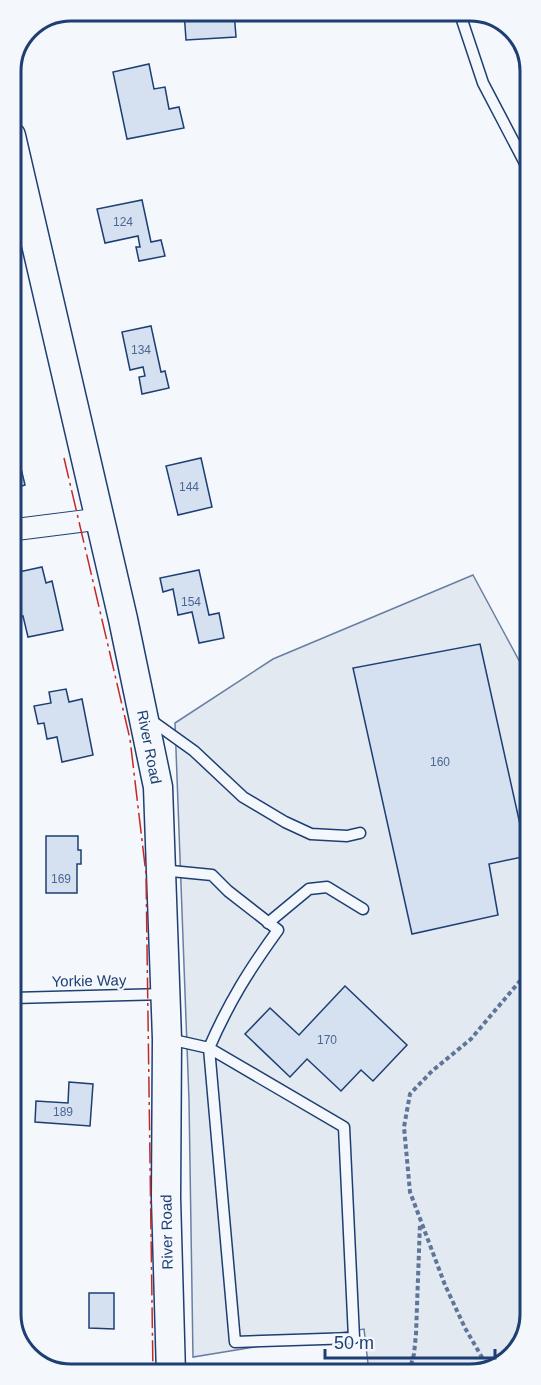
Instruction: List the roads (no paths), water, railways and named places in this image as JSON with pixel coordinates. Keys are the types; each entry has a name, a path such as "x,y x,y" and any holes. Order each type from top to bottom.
{"main road":[{"name":"River Road","path":"21,180 158,787 167,1038 166,1198 171,1364"}],"street":[{"path":"21,529 99,519"}],"lane":[{"path":"462,21 483,83 520,154"},
{"path":"143,715 194,751 243,797 285,822 311,834 347,836 360,833"},
{"path":"161,870 212,875 228,891 278,930 244,977 224,1012 209,1048 235,1342 354,1338 344,1126 209,1048 167,1038"},
{"path":"268,923 309,889 327,887 363,909"},
{"name":"Yorkie Way","path":"21,998 165,994"}]}
